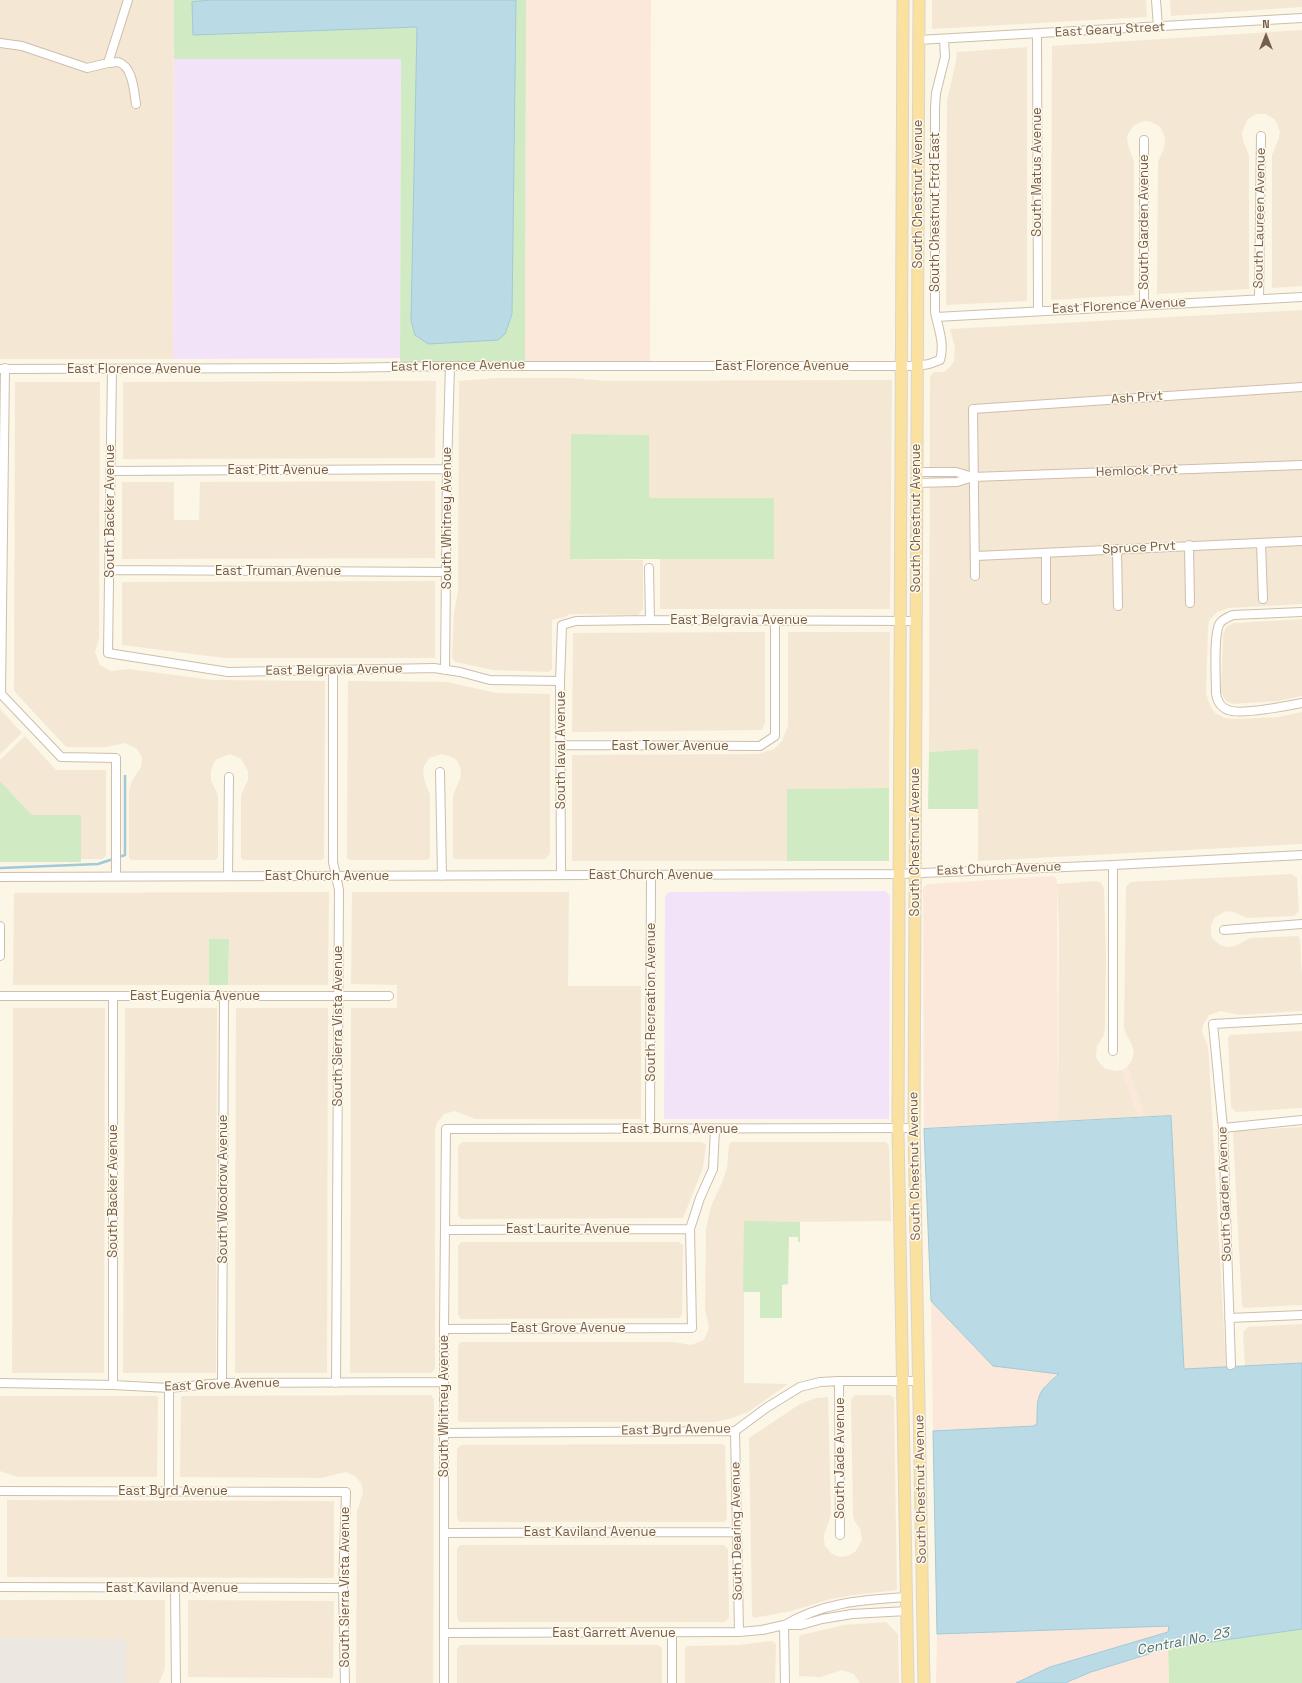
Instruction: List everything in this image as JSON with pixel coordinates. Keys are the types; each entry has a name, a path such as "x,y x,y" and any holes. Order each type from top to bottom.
{"main road":[{"name":"South Chestnut Avenue","path":"903,0 898,1129 908,1683"},
{"path":"910,0 910,28 913,35 918,40"},
{"name":"South Chestnut Avenue","path":"918,0 914,1128 924,1683"}],"street":[{"path":"108,63 128,0"},
{"path":"1156,0 1158,27"},
{"name":"East Geary Street","path":"918,40 1302,18"},
{"name":"South Matus Avenue","path":"1037,34 1038,311"},
{"name":"South Chestnut Ftrd East","path":"916,366 929,364 940,360 943,352 936,317 935,108 936,93 945,58 944,39"},
{"path":"0,43 22,46 87,68 117,62 123,65 128,72 132,83 136,104"},
{"name":"South Laureen Avenue","path":"1259,299 1261,136"},
{"name":"South Garden Avenue","path":"1144,140 1144,305"},
{"name":"East Florence Avenue","path":"936,317 1302,297"},
{"name":"East Florence Avenue","path":"3,369 335,368 450,366 916,366"},
{"name":"South Whitney Avenue","path":"445,670 447,469 450,366"},
{"path":"3,369 1,694 61,757 116,758 116,876"},
{"name":"South Backer Avenue","path":"108,654 112,369"},
{"name":"Ash Prvt","path":"973,478 973,409 1302,387"},
{"name":"Hemlock Prvt","path":"916,477 957,482 973,478 1302,465"},
{"name":"East Pitt Avenue","path":"110,471 447,469"},
{"path":"973,478 976,556 975,576"},
{"name":"Spruce Prvt","path":"976,556 1302,541"},
{"path":"1261,543 1263,599"},
{"path":"1189,545 1190,603"},
{"path":"1117,549 1118,606"},
{"path":"1046,553 1046,600"},
{"path":"649,568 650,620"},
{"name":"East Truman Avenue","path":"110,570 447,572"},
{"path":"1302,612 1233,615 1220,622 1216,635 1216,693 1217,700 1221,706 1232,711 1278,708 1302,703"},
{"name":"East Belgravia Avenue","path":"562,624 576,621 650,620 916,621"},
{"name":"East Tower Avenue","path":"561,745 760,746 775,736 775,620"},
{"name":"South laval Avenue","path":"561,875 560,681 562,624"},
{"name":"East Belgravia Avenue","path":"108,654 228,672 434,668 490,680 560,681"},
{"name":"South Sierra Vista Avenue","path":"333,670 333,862 339,890 336,1382"},
{"path":"440,772 442,876"},
{"path":"228,875 229,777"},
{"name":"East Church Avenue","path":"0,877 228,875 442,876 899,874 1113,865 1302,854"},
{"path":"1113,865 1113,1051"},
{"name":"South Recreation Avenue","path":"650,1129 652,875"},
{"path":"1224,930 1302,924"},
{"path":"0,926 0,956"},
{"name":"East Eugenia Avenue","path":"0,996 390,996"},
{"name":"South Backer Avenue","path":"113,996 113,1386"},
{"name":"South Woodrow Avenue","path":"222,1383 224,996"},
{"name":"South Garden Avenue","path":"1232,1365 1229,1318 1223,1128 1213,1024 1302,1019"},
{"path":"1223,1128 1302,1120"},
{"name":"East Burns Avenue","path":"446,1129 914,1128"},
{"name":"South Whitney Avenue","path":"444,1683 444,1329 446,1129"},
{"path":"690,1229 700,1198 712,1169 715,1129"},
{"name":"East Grove Avenue","path":"444,1329 692,1328 690,1229"},
{"name":"East Laurite Avenue","path":"446,1230 690,1229"},
{"path":"1229,1318 1302,1315"},
{"name":"East Byrd Avenue","path":"444,1433 735,1431 766,1408 800,1387 820,1382 839,1381 919,1381"},
{"name":"South Jade Avenue","path":"839,1381 840,1535"},
{"name":"East Grove Avenue","path":"0,1383 169,1388 222,1383 444,1382"},
{"path":"169,1388 169,1490"},
{"name":"South Dearing Avenue","path":"735,1431 739,1632"},
{"name":"East Byrd Avenue","path":"0,1491 169,1490 346,1492"},
{"name":"South Sierra Vista Avenue","path":"345,1683 343,1588 346,1492"},
{"name":"East Kaviland Avenue","path":"444,1533 737,1532"},
{"name":"East Kaviland Avenue","path":"0,1587 343,1588"},
{"path":"175,1588 176,1683"},
{"name":"East Garrett Avenue","path":"784,1625 800,1616 831,1606 856,1601 907,1597"},
{"name":"East Garrett Avenue","path":"444,1633 739,1632 762,1630 784,1625 801,1625 822,1619 852,1614 907,1611"},
{"path":"784,1625 785,1683"},
{"path":"672,1633 672,1683"}],"shaded area":[{"path":"0,0 174,0 173,359 0,359"},
{"path":"526,0 651,0 650,362 525,362"},
{"path":"932,0 1146,0 1147,17 933,29"},
{"path":"1170,0 1302,0 1302,7 1171,16"},
{"path":"1302,30 1302,286 1272,288 1272,155 1280,132 1274,119 1266,114 1256,114 1248,119 1242,132 1243,141 1249,155 1249,289 1157,294 1158,162 1164,148 1165,139 1159,126 1146,121 1133,126 1127,139 1134,162 1134,295 1051,300 1052,46"},
{"path":"1027,47 1027,300 946,305 947,101 957,52"},
{"path":"174,59 401,59 400,358 173,359"},
{"path":"1302,310 1302,604 1229,608 1217,612 1209,621 1206,693 1210,705 1215,713 1225,718 1278,717 1302,712 1302,844 978,861 978,750 929,752 930,377 934,372 944,372 954,361 955,348 950,329"},
{"path":"496,378 571,378 606,381 892,380 890,609 660,609 660,560 649,498 606,435 571,434 570,559 643,560 643,609 638,615 570,614 565,617 552,620 552,669 549,672 493,670 455,662 452,658 454,613 458,591 459,381"},
{"path":"436,381 435,458 123,459 123,382"},
{"path":"15,382 100,382 99,638 95,652 100,665 111,671 129,669 212,680 325,681 324,858 321,860 244,860 241,858 241,795 248,780 248,771 241,759 230,754 217,759 214,762 211,771 211,780 218,795 218,858 215,860 132,860 129,858 129,791 132,781 141,767 142,758 137,749 125,743 106,747 66,747 14,691"},
{"path":"435,481 435,558 122,559 122,482 174,482 174,520 199,520 200,482"},
{"path":"435,581 435,658 224,658 122,645 122,582"},
{"path":"1302,619 1302,696 1278,701 1233,704 1226,701 1221,692 1223,634 1227,626 1234,623"},
{"path":"765,632 765,723 761,730 572,732 573,633"},
{"path":"788,632 890,632 889,788 788,789 787,861 572,861 572,755 758,754 774,749 782,741 788,726"},
{"path":"348,681 447,682 496,693 550,694 550,854 545,859 453,858 453,795 460,779 461,771 458,762 454,758 442,754 429,758 423,771 424,779 430,795 430,858 427,860 350,860 347,858"},
{"path":"0,709 22,733 0,754"},
{"path":"25,736 56,770 106,770 106,856 102,859 81,859 32,815 0,781 0,760"},
{"path":"1292,874 1297,878 1299,911 1294,916 1247,918 1234,912 1226,911 1215,917 1211,925 1211,935 1213,939 1220,945 1228,947 1235,946 1250,938 1298,936 1300,939 1302,976 1302,1011 1239,1015 1221,1011 1209,1015 1203,1025 1202,1032 1208,1047 1209,1060 1226,1367 1184,1369 1171,1116 1145,1117 1127,1067 1131,1062 1134,1053 1124,1027 1126,887 1130,882"},
{"path":"1053,876 1057,879 1058,1122 924,1129 923,888 928,884"},
{"path":"1096,881 1101,883 1104,888 1106,956 1105,1027 1104,1035 1097,1046 1096,1057 1100,1064 1106,1069 1116,1071 1122,1070 1139,1118 1058,1122 1059,930 1057,884"},
{"path":"885,891 890,896 889,1119 664,1119 665,896 669,892"},
{"path":"329,892 328,985 228,985 229,939 210,939 209,985 13,985 14,893"},
{"path":"352,892 569,892 568,986 641,986 641,1119 475,1119 455,1111 444,1114 437,1123 435,1130 435,1369 431,1373 350,1373 351,1008 397,1008 397,985 351,984"},
{"path":"13,1008 105,1008 104,1373 12,1373"},
{"path":"125,1008 217,1008 216,1373 123,1373"},
{"path":"236,1008 328,1008 327,1373 235,1373"},
{"path":"1302,1031 1302,1108 1236,1112 1231,1107 1228,1038 1230,1035"},
{"path":"1127,1067 1145,1117 1139,1118 1122,1070"},
{"path":"1302,1127 1302,1305 1244,1308 1242,1306 1233,1133 1235,1131"},
{"path":"462,1142 702,1142 706,1145 703,1168 683,1218 461,1219 458,1215 458,1146"},
{"path":"731,1142 884,1142 889,1146 891,1221 787,1222 744,1268 744,1383 788,1384 748,1412 715,1422 458,1421 458,1346 461,1342 674,1342 691,1345 704,1340 709,1326 705,1310 706,1229 711,1206 727,1168 729,1145"},
{"path":"461,1242 679,1242 683,1245 682,1315 679,1318 461,1319 458,1315 458,1246"},
{"path":"931,1301 993,1366 1059,1374 1045,1385 1037,1405 1037,1423 1034,1426 933,1431"},
{"path":"1302,1324 1302,1363 1245,1366 1243,1332 1248,1327"},
{"path":"431,1395 434,1399 433,1683 356,1683 357,1511 363,1493 361,1483 355,1476 346,1472 321,1478 180,1477 181,1397"},
{"path":"855,1395 890,1395 894,1398 897,1590 831,1599 791,1611 754,1618 752,1615 749,1438 800,1404 816,1398 828,1397 831,1515 824,1535 824,1540 825,1546 831,1553 839,1557 848,1556 856,1551 862,1540 860,1529 854,1520 853,1514 851,1399"},
{"path":"0,1396 158,1397 157,1477 17,1477 0,1471"},
{"path":"722,1444 725,1446 727,1518 724,1522 460,1522 457,1518 457,1449 461,1445"},
{"path":"7,1500 334,1501 334,1578 7,1577"},
{"path":"460,1545 724,1545 728,1549 729,1618 725,1622 460,1622 457,1618 457,1549"},
{"path":"0,1600 165,1600 165,1668 159,1683 126,1683 126,1639 0,1638"},
{"path":"188,1600 334,1601 333,1678 188,1677"},
{"path":"886,1622 898,1634 899,1683 860,1683 854,1674 842,1670 820,1677 799,1676 799,1638 801,1635 844,1625"},
{"path":"1169,1626 1168,1632 1050,1667 1016,1683 936,1683 937,1634"},
{"path":"0,1638 126,1639 126,1683 0,1683"},
{"path":"771,1641 776,1645 775,1683 685,1683 685,1649 687,1646 738,1645"},
{"path":"460,1645 658,1645 662,1648 662,1683 457,1683 457,1649"},
{"path":"1168,1648 1169,1683 1065,1683 1091,1672"}],"green space":[{"path":"174,0 526,0 525,362 400,362 401,59 174,59"},
{"path":"571,434 649,435 649,498 774,498 774,559 570,559"},
{"path":"978,749 978,809 928,809 929,752"},
{"path":"0,781 32,815 81,815 81,862 0,862"},
{"path":"889,788 889,861 787,861 787,789"},
{"path":"209,939 229,939 228,985 209,985"},
{"path":"744,1221 800,1222 800,1242 798,1242 798,1237 789,1237 788,1284 782,1285 782,1318 760,1318 760,1292 743,1292"},
{"path":"1302,1629 1302,1683 1169,1683 1168,1648"}],"water":[{"path":"212,0 516,0 512,314 505,334 498,340 428,344 415,335 411,321 417,27 193,35 192,2"},
{"name":"Central No. 23","path":"1171,1116 1184,1369 1302,1363 1302,1629 1168,1648 1091,1672 1065,1683 1016,1683 1050,1667 1168,1632 1169,1626 937,1634 933,1431 1034,1426 1037,1423 1037,1406 1042,1390 1059,1374 993,1366 931,1301 924,1129"}],"waterway":[{"path":"0,868 98,864 125,855 125,776"}]}
